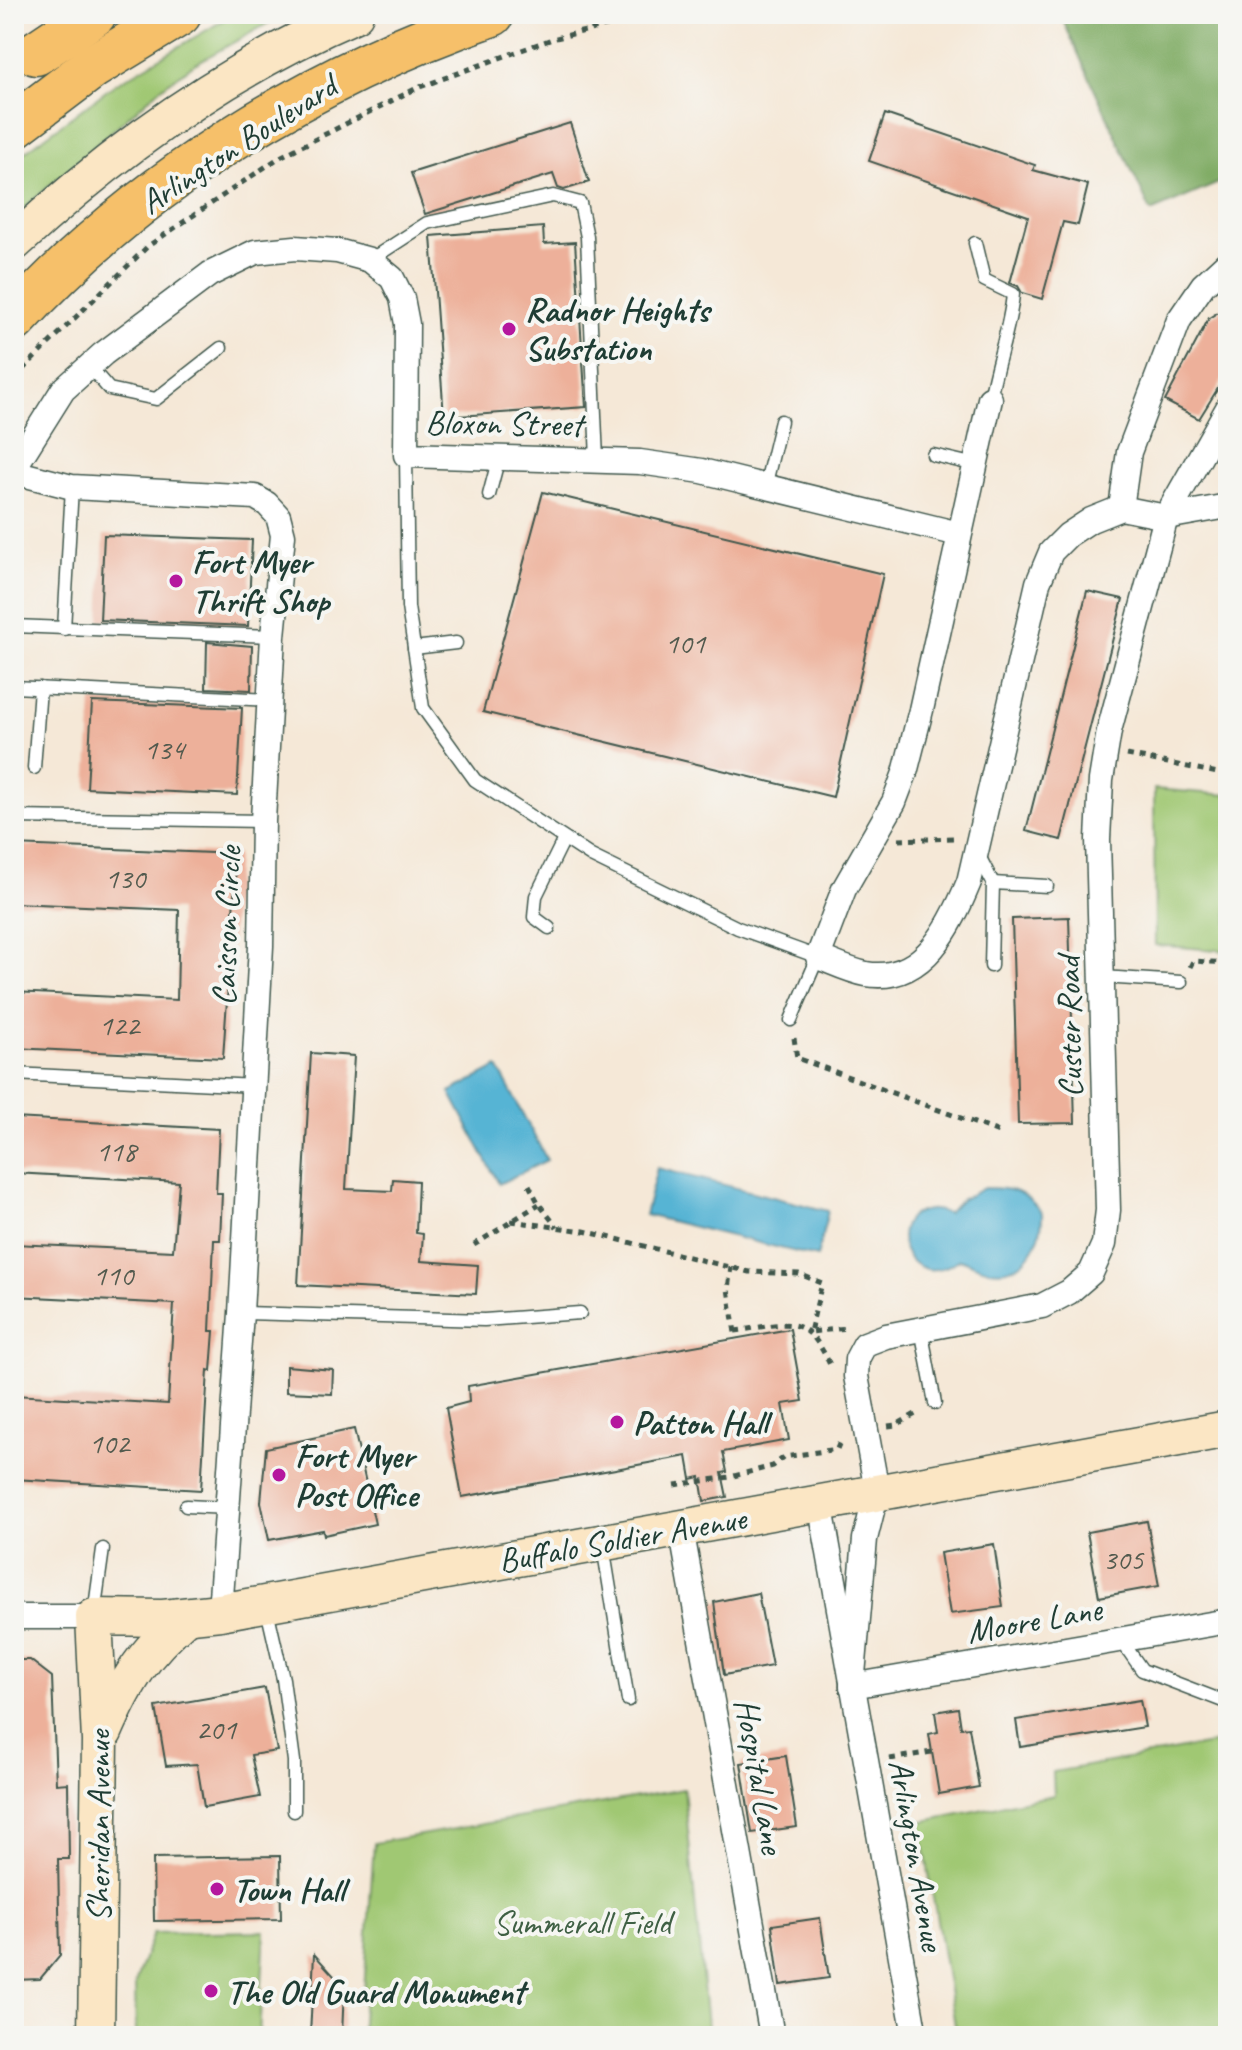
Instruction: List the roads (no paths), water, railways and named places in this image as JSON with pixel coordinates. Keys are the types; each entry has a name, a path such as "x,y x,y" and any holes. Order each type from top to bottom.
{"highway":[{"path":"21,39 94,14"},
{"path":"14,126 92,67 179,14"},
{"name":"Arlington Boulevard","path":"14,320 103,235 237,137 367,65 492,14"}],"street":[{"path":"21,39 62,14"},
{"path":"14,243 78,186 183,108 265,57 355,14"},
{"path":"14,470 63,390 89,366 210,274 255,252 295,248 337,251 370,260"},
{"name":"Bloxon Street","path":"370,260 392,278 402,298 407,324 406,455 640,462 702,471 959,534"},
{"path":"1121,508 1129,452 1179,320 1203,285 1228,262"},
{"path":"990,399 905,773 894,802 844,889 818,957 867,974 888,974 907,969 940,941 955,917 969,882 1038,583 1051,552 1068,535 1091,520 1121,508 1166,517 1228,506"},
{"name":"Custer Road","path":"877,1491 856,1376 857,1359 865,1344 886,1336 1042,1306 1069,1292 1091,1273 1104,1244 1108,1210 1098,839 1101,780 1166,517 1228,408"},
{"name":"Caisson Circle","path":"14,470 72,487 255,497 278,516 283,535 273,636 263,821 255,1086 227,1508 203,1614"},
{"name":"Buffalo Soldier Avenue","path":"14,1617 163,1618 203,1614 1228,1429"},
{"name":"Arlington Avenue","path":"852,1686 865,1539 877,1491"},
{"name":"Arlington Avenue","path":"820,1502 915,2036"},
{"name":"Hospital Lane","path":"681,1528 772,2036"},
{"path":"100,1741 123,1688 154,1644 203,1614"},
{"name":"Sheridan Avenue","path":"94,1617 100,1741 94,2036"},
{"name":"Moore Lane","path":"852,1686 1228,1621"}],"lane":[{"path":"370,260 427,223 553,196 580,203 587,237 597,459"},
{"path":"975,243 984,280 1013,294 990,399"},
{"path":"89,366 109,389 156,399 221,348"},
{"path":"765,487 781,421"},
{"path":"406,455 407,593 423,708 475,780 564,839 591,856 738,928 818,957 791,1020"},
{"path":"933,455 976,465"},
{"path":"489,495 499,457"},
{"path":"64,629 72,487"},
{"path":"14,626 273,636"},
{"path":"414,648 456,643"},
{"path":"14,687 270,700"},
{"path":"34,768 40,688"},
{"path":"14,817 263,821"},
{"path":"549,928 534,917 536,896 564,839"},
{"path":"978,844 993,883 991,966"},
{"path":"993,883 1047,886"},
{"path":"1102,977 1181,982"},
{"path":"14,1074 255,1086"},
{"path":"241,1313 484,1320 580,1313"},
{"path":"921,1329 935,1403"},
{"path":"186,1506 227,1508"},
{"path":"603,1542 628,1700"},
{"path":"94,1617 103,1549"},
{"path":"265,1604 283,1679 293,1747 294,1811"},
{"path":"1121,1640 1142,1670 1228,1703"}],"water":[{"path":"498,1067 547,1160 499,1184 450,1092"},
{"path":"657,1168 828,1211 817,1257 645,1215"},
{"path":"984,1188 1017,1192 1042,1213 1039,1235 1030,1255 1013,1268 1002,1270 986,1269 960,1259 941,1268 925,1268 913,1262 905,1251 902,1238 905,1225 913,1215 931,1210 948,1213 962,1199"}],"place":[{"name":"Radnor Heights Substation","path":"509,329"},
{"name":"Fort Myer Thrift Shop","path":"176,581"},
{"name":"Patton Hall","path":"617,1422"},
{"name":"Fort Myer Post Office","path":"279,1475"},
{"name":"Town Hall","path":"217,1889"},
{"name":"The Old Guard Monument","path":"211,1991"}],"park label":[{"name":"Summerall Field","path":"582,1922"}]}
